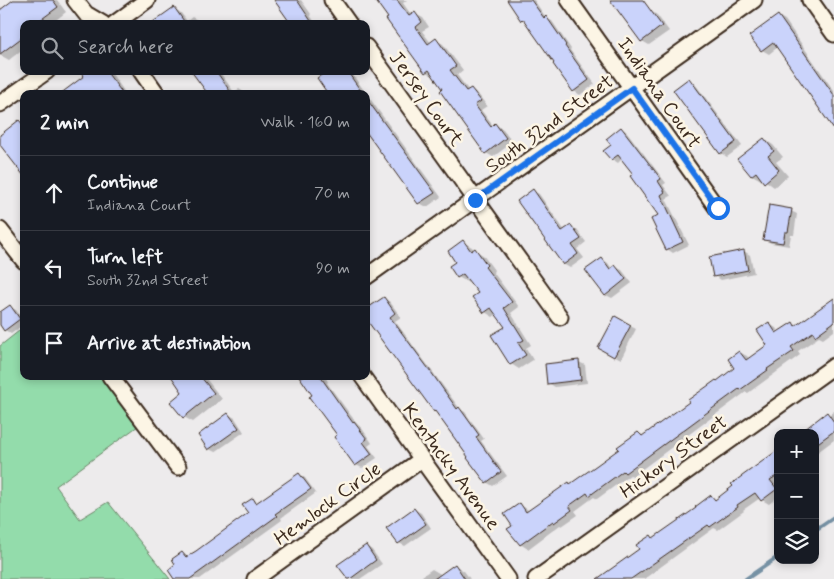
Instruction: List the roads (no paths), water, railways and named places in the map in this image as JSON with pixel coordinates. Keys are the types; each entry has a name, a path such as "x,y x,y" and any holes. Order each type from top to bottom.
{"street":[{"path":"76,0 86,14 96,20"},
{"path":"120,20 147,0"},
{"path":"332,0 346,20"},
{"name":"Indiana Court","path":"569,0 718,208"},
{"name":"South 32nd Street","path":"370,274 754,0"},
{"path":"810,0 834,34"},
{"name":"Jersey Court","path":"370,53 560,317"},
{"path":"0,104 41,75"},
{"path":"144,75 154,90"},
{"path":"0,230 20,256"},
{"name":"Hickory Street","path":"536,579 834,366"},
{"path":"113,380 178,466"},
{"name":"Kentucky Avenue","path":"365,380 508,579"},
{"name":"Hemlock Circle","path":"255,579 422,459"}],"waterway":[{"path":"819,527 834,517"},
{"path":"746,579 774,560"}]}
